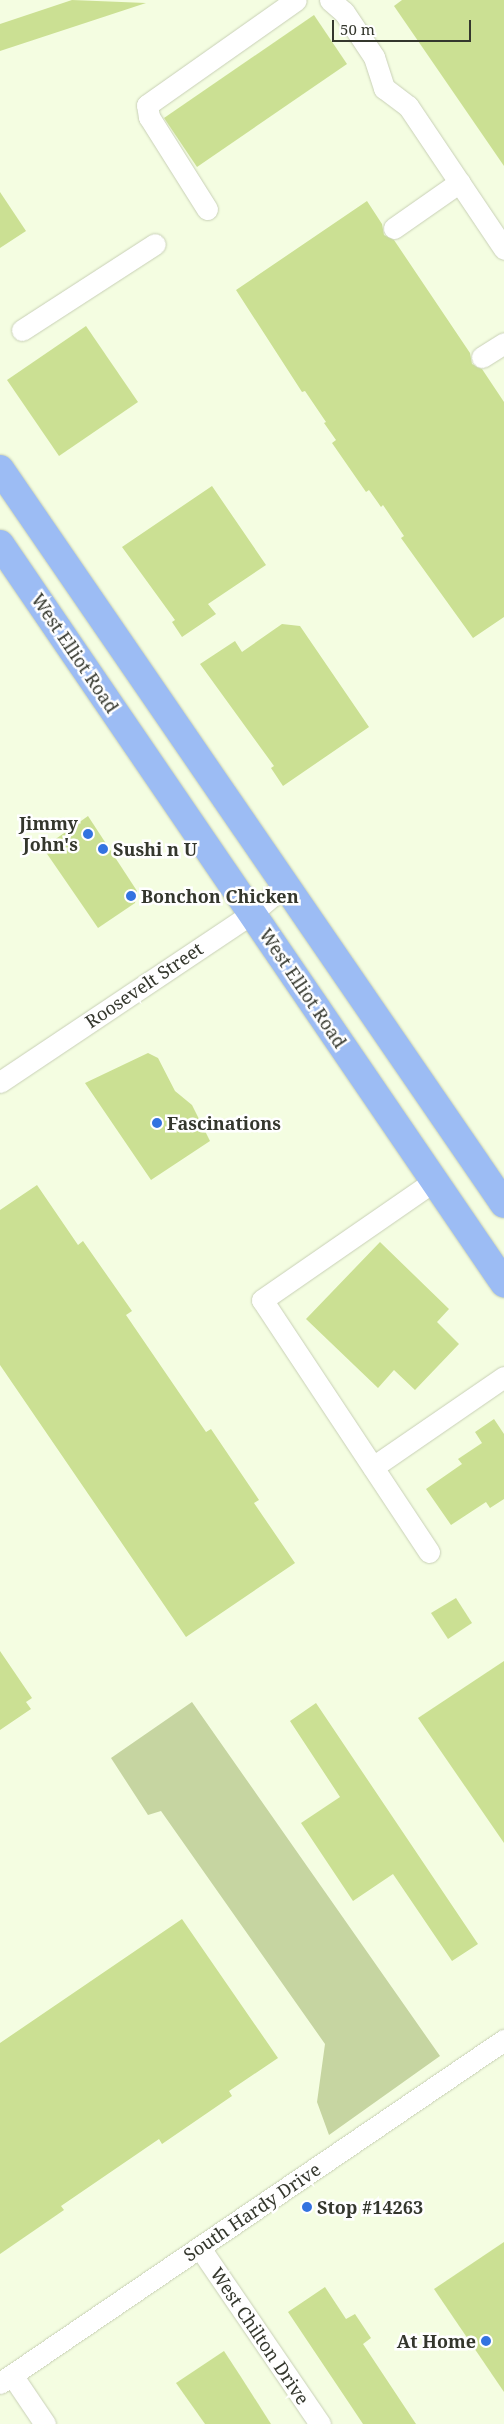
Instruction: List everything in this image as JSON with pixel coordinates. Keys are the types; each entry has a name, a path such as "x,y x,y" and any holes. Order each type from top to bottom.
{"main road":[{"path":"0,469 504,1204"},
{"path":"0,501 47,536"},
{"name":"West Elliot Road","path":"0,544 504,1283"}],"street":[{"path":"207,209 149,117 147,105 296,0"},
{"path":"330,0 344,12 374,57 384,88 408,106 504,249"},
{"path":"394,228 460,182"},
{"path":"22,330 156,244"},
{"path":"482,357 504,342"},
{"name":"Roosevelt Street","path":"0,1082 252,913 285,885"},
{"path":"429,1552 262,1300 434,1181"},
{"path":"373,1467 504,1377"},
{"name":"South Hardy Drive","path":"6,2379 504,2040"},
{"name":"West Chilton Drive","path":"200,2248 320,2424"},
{"path":"6,2379 45,2424"}],"green space":[{"path":"192,1702 440,2056 329,2135 317,2102 325,2044 161,1811 148,1815 111,1758"}],"building":[{"path":"72,0 146,3 0,51 0,24"},
{"path":"402,0 504,0 504,166 394,6"},
{"path":"314,15 347,64 197,167 164,118"},
{"path":"0,192 26,231 0,248"},
{"path":"367,201 382,224 384,235 394,240 470,353 472,364 482,369 504,402 504,617 473,638 401,538 404,536 383,505 381,507 369,490 366,492 332,443 336,440 324,423 326,422 305,391 302,392 236,290"},
{"path":"86,326 138,402 59,456 7,380"},
{"path":"212,486 266,565 208,604 216,614 182,637 172,622 175,620 122,547"},
{"path":"282,624 300,626 369,727 283,786 271,768 274,766 200,664 235,641 242,652"},
{"path":"88,816 137,891 135,903 98,928 43,848"},
{"name":"Fascinations","path":"148,1053 158,1058 175,1091 192,1105 210,1141 151,1180 85,1083"},
{"path":"37,1185 78,1245 83,1241 132,1311 126,1315 206,1432 211,1429 259,1500 254,1503 295,1563 186,1637 0,1365 0,1210"},
{"path":"380,1242 449,1309 437,1322 459,1344 415,1390 394,1370 378,1388 306,1319"},
{"path":"494,1419 504,1434 504,1499 490,1508 486,1502 451,1525 426,1489 462,1464 458,1459 482,1443 475,1432"},
{"path":"456,1598 472,1623 448,1639 431,1613"},
{"path":"0,1651 32,1698 26,1702 31,1709 0,1730"},
{"path":"504,1661 504,1843 418,1718"},
{"path":"316,1703 478,1944 452,1961 393,1874 353,1901 301,1823 340,1797 290,1721"},
{"path":"182,1919 278,2058 229,2091 232,2096 162,2144 159,2139 61,2206 64,2210 0,2254 0,2043"},
{"name":"At Home","path":"504,2242 504,2392 434,2289"},
{"path":"325,2287 346,2319 355,2314 371,2338 363,2344 416,2424 363,2424 288,2312"},
{"path":"224,2351 271,2424 205,2424 176,2383"}],"place":[{"name":"Jimmy John's","path":"88,834"},
{"name":"Sushi n U","path":"103,849"},
{"name":"Bonchon Chicken","path":"131,896"},
{"name":"Fascinations","path":"157,1123"},
{"name":"Stop #14263","path":"307,2207"},
{"name":"At Home","path":"486,2341"}]}
